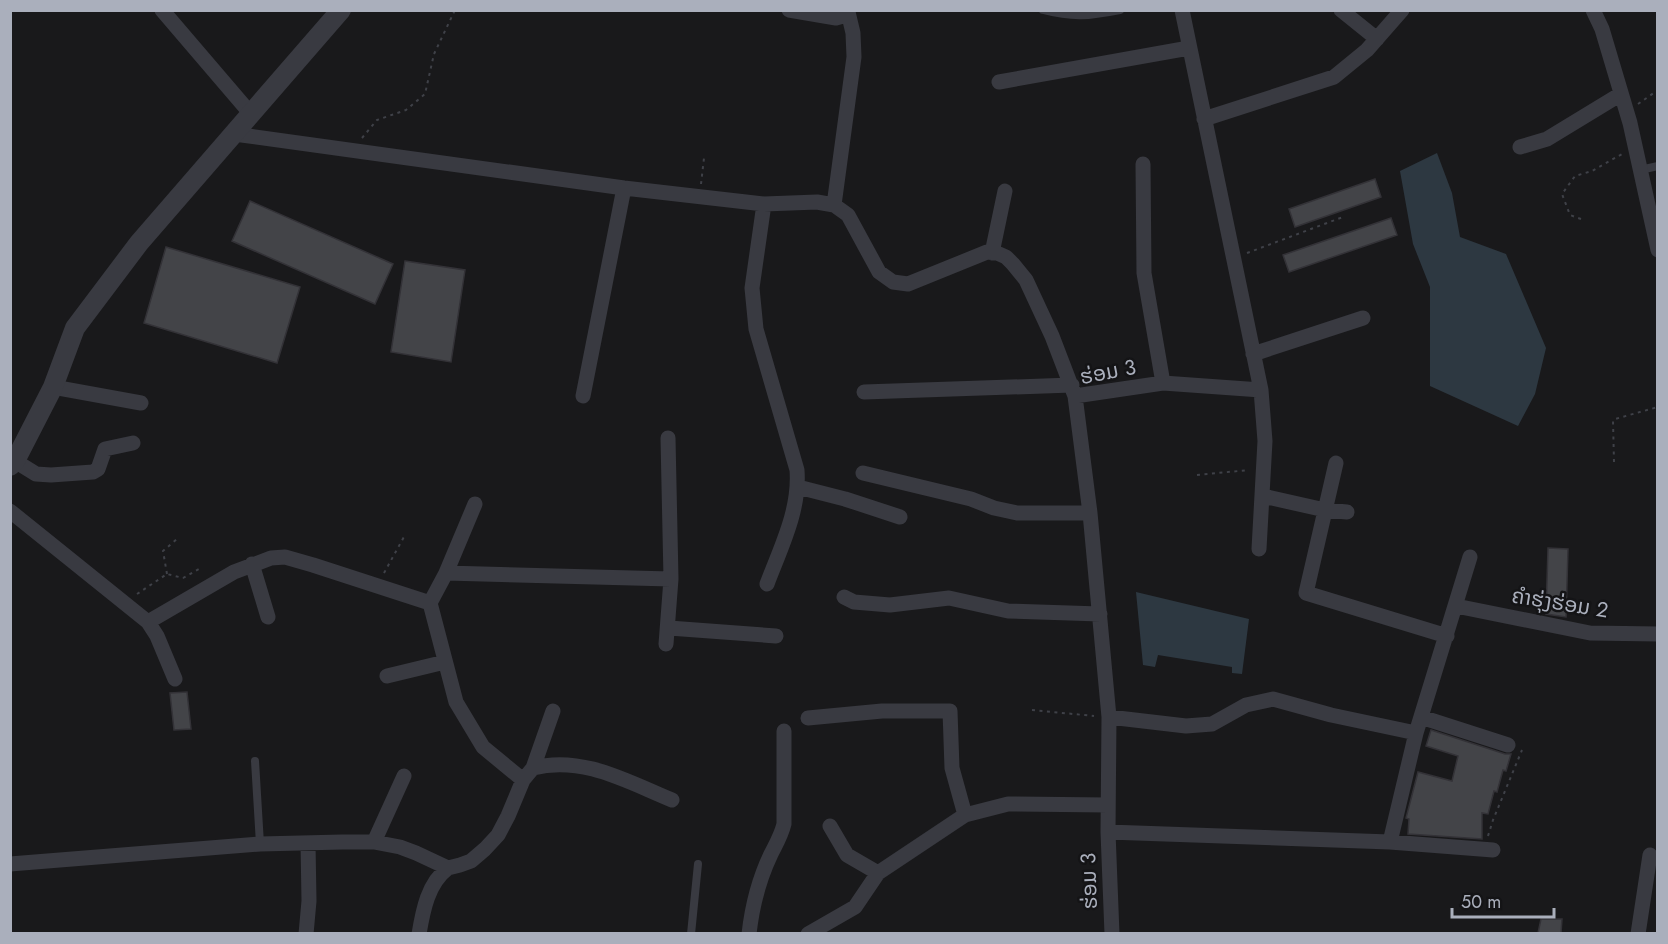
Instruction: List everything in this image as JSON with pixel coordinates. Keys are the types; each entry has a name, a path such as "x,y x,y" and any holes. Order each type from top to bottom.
{"street":[{"path":"162,10 251,114"},
{"path":"133,443 105,449 98,469 93,472 36,474 13,463 53,387 75,328 140,243 341,10"},
{"path":"789,10 836,18 848,11 853,33 854,57 834,205"},
{"path":"1182,10 1261,390 1265,441 1259,549"},
{"path":"1341,10 1377,39"},
{"path":"1204,119 1334,77 1367,50 1402,10"},
{"path":"1593,10 1602,29 1626,112 1658,250"},
{"path":"999,82 1189,48"},
{"path":"1520,147 1547,139 1621,94"},
{"path":"234,134 624,188 764,204 818,202 834,205 848,215 879,272 893,282 908,284 978,255 992,253 1006,257 1026,280 1074,390 864,392"},
{"path":"1143,164 1144,273 1163,383"},
{"path":"583,396 624,188"},
{"path":"992,253 1005,191"},
{"path":"764,204 752,288 756,329 797,470 798,487 796,503 767,584"},
{"path":"1253,354 1363,318"},
{"name":"ຮ່ອມ 3","path":"1112,933 1108,832 1109,717 1090,513 1074,390 1163,383 1261,390"},
{"path":"53,387 141,403"},
{"path":"666,644 671,579 668,438"},
{"path":"1336,463 1306,593 1447,636"},
{"path":"863,473 962,496 994,508 1017,513 1090,513"},
{"path":"798,487 900,517"},
{"path":"1263,496 1325,510 1347,512"},
{"path":"476,504 446,573 430,603 456,702 483,747 522,780"},
{"path":"10,511 148,622 157,636 175,680"},
{"path":"148,622 234,572 271,558 285,557 430,603"},
{"path":"1390,842 1416,733 1470,557"},
{"path":"252,564 268,617"},
{"path":"446,573 671,579"},
{"path":"844,597 854,602 890,605 948,598 1008,611 1100,614"},
{"name":"ຄໍາຮຸ່ງຮ່ອມ 2","path":"1456,606 1590,633 1658,634"},
{"path":"669,628 776,636"},
{"path":"387,676 445,662"},
{"path":"1109,717 1186,726 1212,724 1246,705 1273,699 1331,715 1416,733"},
{"path":"419,933 423,909 440,874 448,868 471,861 498,835 522,780 533,768 553,711"},
{"path":"808,718 882,711 950,711 952,768 965,815"},
{"path":"1421,717 1508,745"},
{"path":"750,933 752,910 759,886 771,854 780,839 784,824 784,731"},
{"path":"533,768 565,764 593,768 672,800"},
{"path":"374,842 404,776"},
{"path":"808,933 855,906 878,873 965,815 1008,804 1108,805"},
{"path":"830,826 847,855 878,873"},
{"path":"1108,832 1390,842 1489,850"},
{"path":"10,864 260,844 374,842 416,852 448,868"},
{"path":"306,933 309,901 308,843"},
{"path":"1638,933 1650,855"}],"lane":[{"path":"1043,10 1066,16 1092,15 1120,10"},
{"path":"1640,170 1658,166"},
{"path":"255,761 260,844"},
{"path":"691,933 698,864"}],"path":[{"path":"353,150 377,120 406,110 425,94 434,54 455,10"},
{"path":"1626,112 1658,90"},
{"path":"1581,219 1570,215 1562,194 1575,176 1592,171 1635,147"},
{"path":"699,196 704,158"},
{"path":"1233,259 1343,217"},
{"path":"1614,462 1613,422 1658,407"},
{"path":"1197,475 1264,469"},
{"path":"377,586 405,535"},
{"path":"166,574 163,551 177,540"},
{"path":"124,603 166,574 183,578 199,569"},
{"path":"1032,710 1109,717"},
{"path":"1489,850 1492,820 1523,751 1508,745"}],"shaded area":[{"path":"1437,153 1452,193 1460,237 1506,254 1546,348 1535,394 1518,426 1430,386 1430,287 1413,244 1400,171"},
{"path":"1136,592 1249,619 1242,674 1232,673 1232,667 1158,655 1155,667 1143,665"}],"building":[{"path":"1375,179 1381,197 1295,227 1289,209"},
{"path":"250,201 393,264 375,304 232,241"},
{"path":"1391,218 1397,235 1289,272 1283,255"},
{"path":"166,247 300,287 277,363 144,323"},
{"path":"405,261 465,270 451,362 391,352"},
{"path":"1548,548 1568,549 1566,617 1546,614"},
{"path":"187,692 191,729 174,730 170,693"},
{"path":"1431,730 1511,754 1506,771 1503,770 1497,792 1494,791 1488,814 1482,813 1482,839 1408,834 1409,819 1406,818 1418,772 1452,781 1458,756 1426,746"},
{"path":"1541,919 1562,919 1561,933 1538,933"}]}
